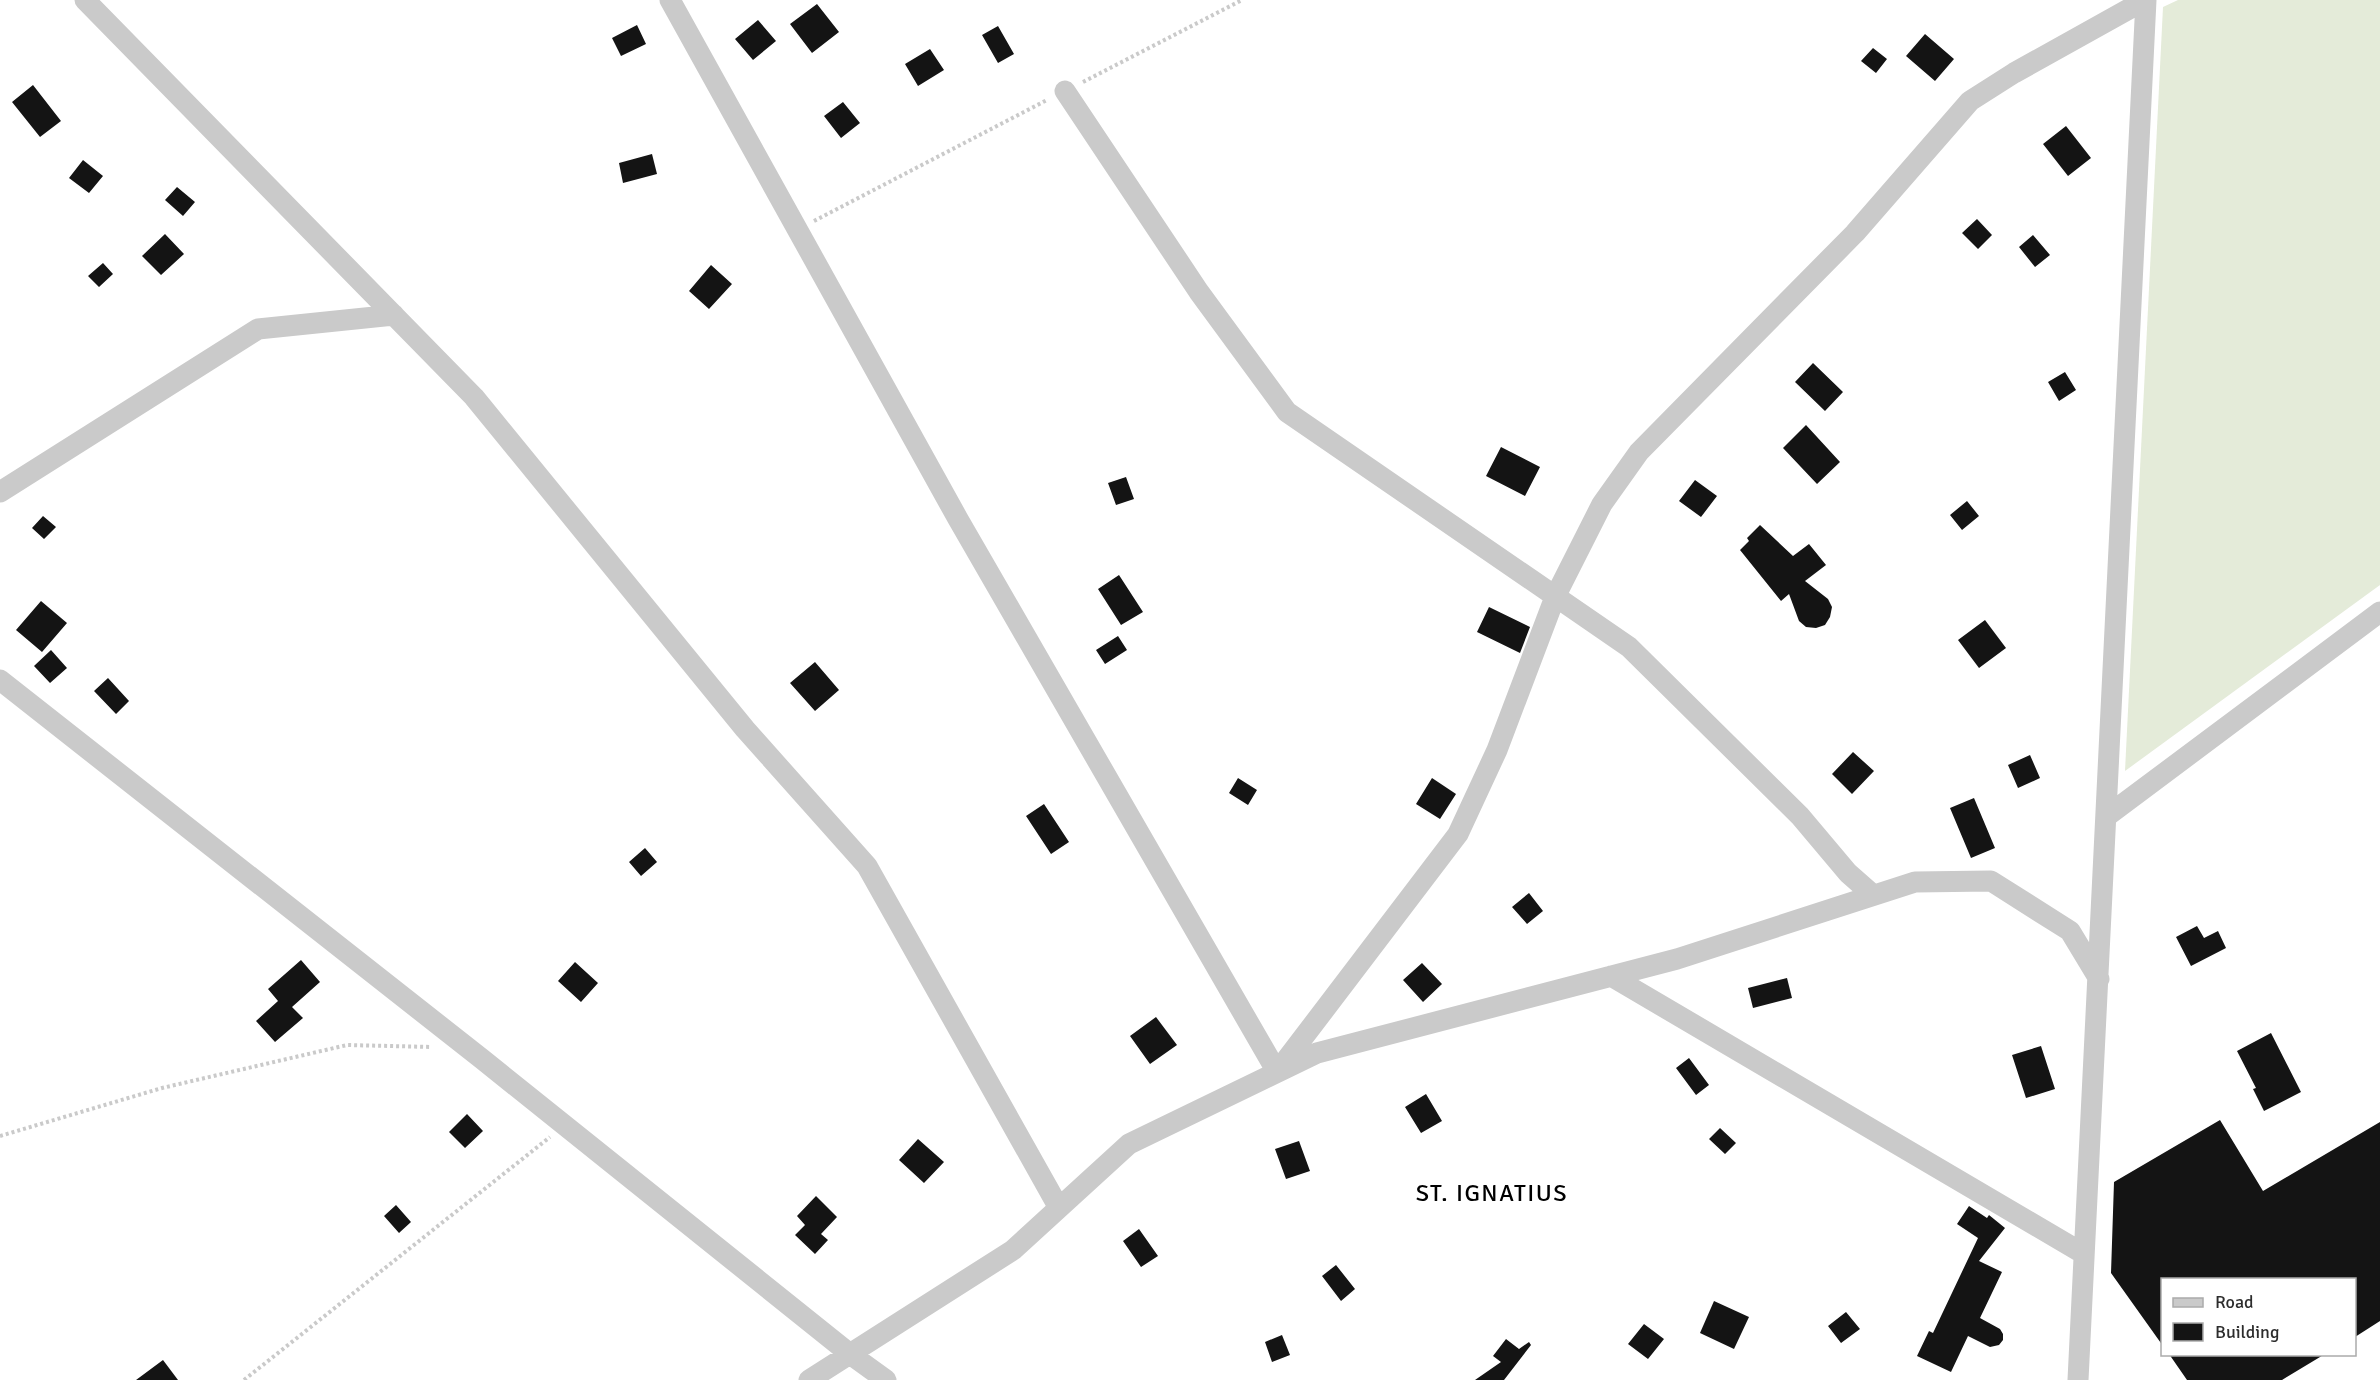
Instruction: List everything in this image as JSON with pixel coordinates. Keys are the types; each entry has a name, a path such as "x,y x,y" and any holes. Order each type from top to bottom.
{"street":[{"path":"85,0 474,397 745,729 867,866 1059,1208"},
{"path":"670,0 958,519 1277,1072"},
{"path":"1277,1072 1458,834 1497,750 1555,597 1602,504 1639,452 1855,233 1970,101 2014,73 2145,0"},
{"path":"2078,1380 2145,0"},
{"path":"1065,91 1199,292 1287,412 1629,647 1800,816 1848,873 1873,895"},
{"path":"0,492 258,329 394,315"},
{"path":"2107,816 2380,612"},
{"path":"0,680 850,1354 886,1380"},
{"path":"809,1380 1013,1250 1129,1144 1317,1053 1677,959 1915,882 1991,881 2070,931 2098,979"},
{"path":"1611,976 2084,1254"}],"path":[{"path":"798,230 1242,0"},
{"path":"0,1136 162,1088 347,1046 437,1048"},
{"path":"244,1380 564,1125"}],"green space":[{"path":"2178,0 2380,0 2380,585 2125,771 2163,7"}],"building":[{"path":"817,4 839,32 812,53 790,24"},
{"path":"758,20 776,41 753,60 735,39"},
{"path":"637,25 646,44 621,56 612,38"},
{"path":"998,26 1014,54 998,63 982,35"},
{"path":"1925,34 1954,59 1935,81 1906,56"},
{"path":"1873,48 1887,59 1876,73 1861,61"},
{"path":"930,49 944,70 918,86 905,64"},
{"path":"33,85 61,121 40,137 12,102"},
{"path":"843,102 860,123 841,138 824,116"},
{"path":"2066,126 2091,158 2068,176 2043,144"},
{"path":"652,154 657,174 623,183 619,163"},
{"path":"83,160 103,176 89,193 69,178"},
{"path":"177,187 195,202 183,216 165,200"},
{"path":"1977,219 1992,235 1978,249 1962,233"},
{"path":"165,234 184,254 161,275 142,256"},
{"path":"2033,235 2050,255 2035,267 2019,247"},
{"path":"103,263 113,274 99,287 88,276"},
{"path":"711,265 732,284 709,309 689,291"},
{"path":"1813,363 1843,392 1825,411 1795,382"},
{"path":"2065,372 2076,390 2059,401 2048,382"},
{"path":"1806,425 1840,462 1817,484 1783,448"},
{"path":"1501,447 1540,467 1525,496 1486,476"},
{"path":"1126,477 1134,499 1116,505 1108,483"},
{"path":"1695,480 1717,496 1701,517 1679,501"},
{"path":"1967,501 1979,516 1962,530 1950,515"},
{"path":"43,516 56,527 44,539 32,528"},
{"path":"1760,525 1793,556 1809,544 1826,565 1805,581 1828,599 1832,607 1825,625 1816,628 1806,627 1799,621 1789,594 1781,601 1740,550 1749,541 1747,538"},
{"path":"1119,575 1143,612 1121,625 1098,589"},
{"path":"41,601 67,623 42,652 16,630"},
{"path":"1489,607 1530,627 1520,653 1477,632"},
{"path":"1985,620 2006,648 1979,668 1958,640"},
{"path":"1118,636 1127,650 1105,664 1096,650"},
{"path":"51,650 67,668 50,683 34,666"},
{"path":"815,662 839,690 815,711 790,683"},
{"path":"108,678 129,701 116,714 94,691"},
{"path":"1853,752 1874,771 1852,794 1832,774"},
{"path":"2030,755 2040,778 2018,788 2008,765"},
{"path":"1238,778 1257,790 1248,805 1229,793"},
{"path":"1432,778 1456,794 1440,819 1416,804"},
{"path":"1974,798 1995,848 1971,858 1950,808"},
{"path":"1044,804 1069,842 1051,854 1026,816"},
{"path":"645,848 657,862 641,876 629,862"},
{"path":"1529,893 1543,911 1527,924 1512,907"},
{"path":"2197,926 2204,938 2218,931 2226,948 2191,966 2176,937"},
{"path":"301,960 320,982 292,1007 303,1018 275,1042 256,1021 278,1001 268,989"},
{"path":"575,962 598,983 581,1002 558,981"},
{"path":"1422,963 1442,984 1423,1002 1403,980"},
{"path":"1787,978 1792,998 1753,1008 1748,988"},
{"path":"1156,1017 1177,1045 1150,1064 1130,1036"},
{"path":"2271,1033 2301,1092 2264,1111 2253,1089 2256,1088 2237,1051"},
{"path":"2041,1046 2055,1089 2026,1098 2012,1055"},
{"path":"1689,1058 1709,1085 1696,1095 1676,1068"},
{"path":"1426,1094 1442,1121 1421,1133 1405,1107"},
{"path":"467,1114 483,1131 465,1148 449,1132"},
{"path":"2220,1120 2263,1191 2380,1122 2380,1321 2356,1336 2356,1278 2161,1278 2161,1343 2111,1273 2114,1182"},
{"path":"1720,1128 1736,1143 1725,1154 1709,1139"},
{"path":"918,1139 944,1162 924,1183 899,1160"},
{"path":"1299,1141 1310,1171 1286,1179 1275,1149"},
{"path":"816,1196 837,1217 821,1234 828,1240 815,1254 795,1235 805,1225 797,1216"},
{"path":"396,1205 411,1222 399,1233 384,1216"},
{"path":"1969,1206 1987,1218 1989,1215 2005,1228 1979,1261 2002,1272 1980,1318 2000,1329 2003,1340 1999,1345 1990,1347 1968,1336 1951,1372 1917,1356 1929,1331 1933,1333 1978,1238 1957,1224"},
{"path":"1139,1229 1158,1256 1141,1267 1123,1241"},
{"path":"1336,1265 1355,1289 1341,1301 1322,1276"},
{"path":"1714,1301 1749,1317 1734,1349 1700,1333"},
{"path":"1846,1312 1860,1329 1841,1343 1828,1326"},
{"path":"1644,1324 1664,1339 1648,1359 1628,1344"},
{"path":"1282,1335 1290,1355 1272,1362 1265,1342"},
{"path":"1506,1339 1519,1349 1529,1342 1531,1345 1504,1380 1475,1380 1501,1362 1493,1356"},
{"path":"2170,1356 2322,1356 2282,1380 2187,1380"},
{"path":"163,1360 178,1380 136,1380"}],"district":[{"name":"ST. IGNATIUS","path":"1492,1193"}]}
